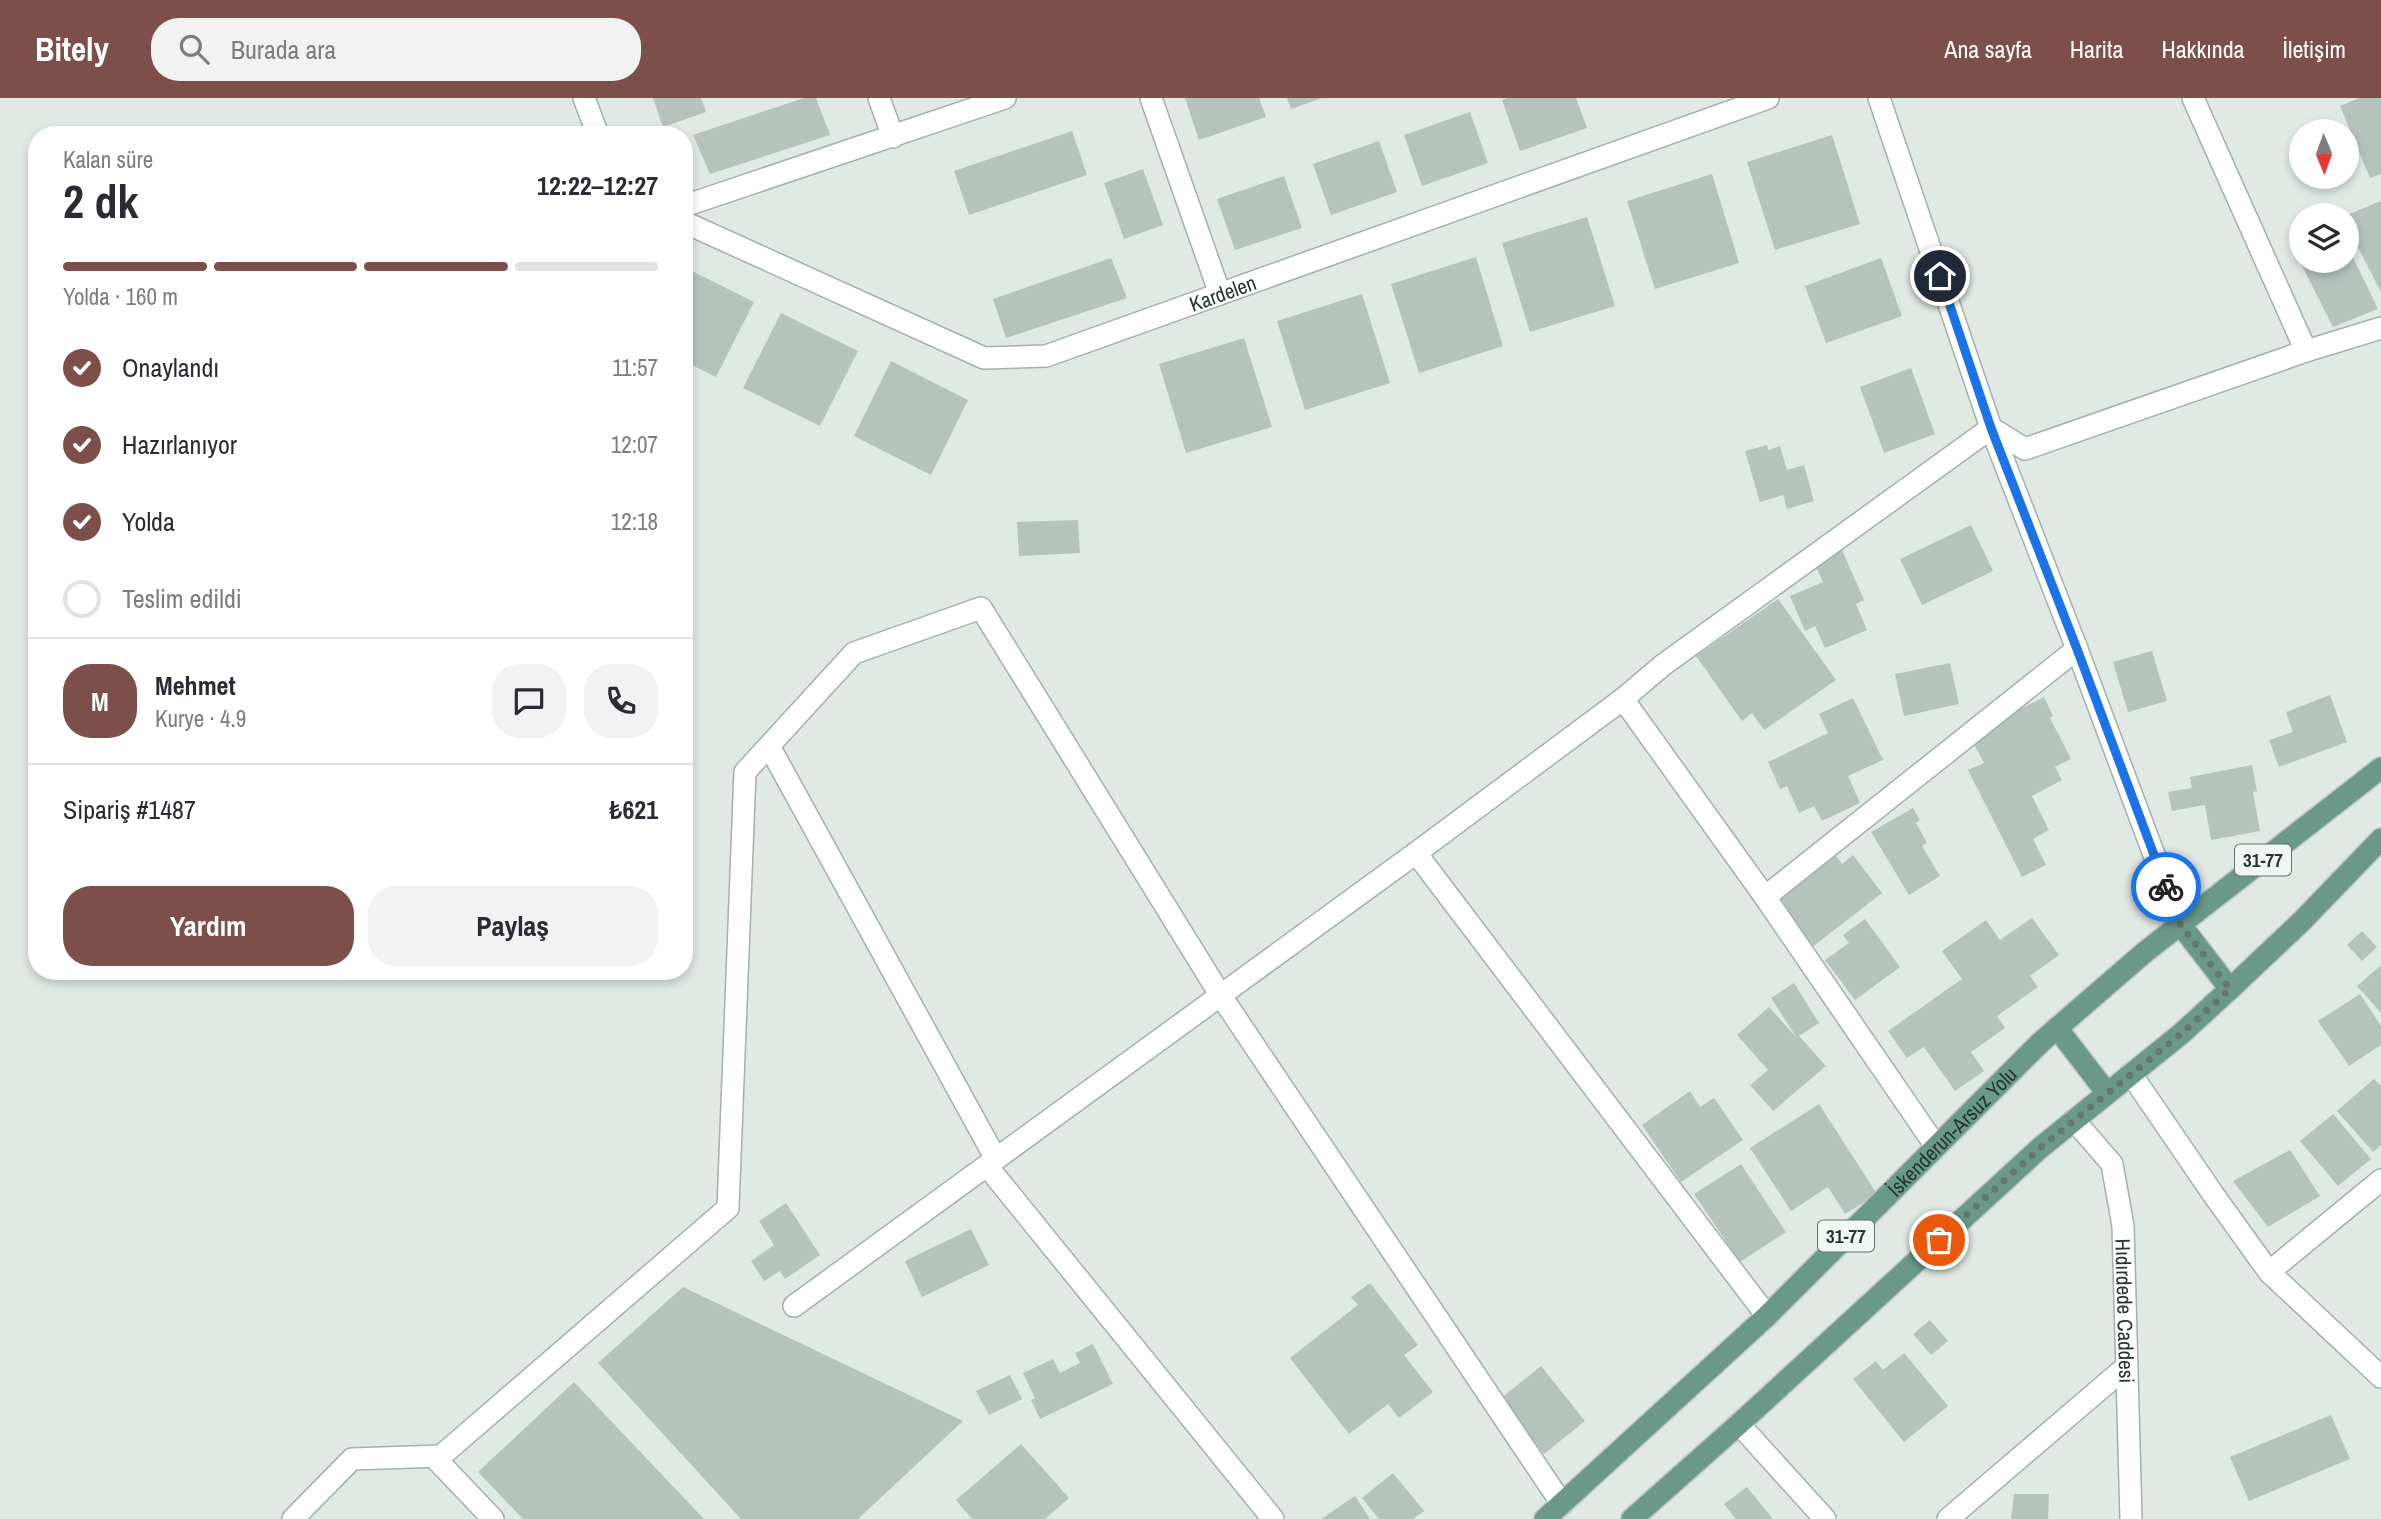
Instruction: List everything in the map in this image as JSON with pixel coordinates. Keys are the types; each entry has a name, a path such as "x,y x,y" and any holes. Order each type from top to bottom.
{"main road":[{"name":"İskenderun-Arsuz Yolu","path":"1545,1519 1767,1316 1936,1145 2057,1028 2180,924 2381,768"},
{"path":"1632,1519 2040,1148 2182,1033 2302,921 2381,839"},
{"path":"2180,924 2230,989"},
{"path":"2057,1028 2107,1093"}],"street":[{"path":"584,98 595,126"},
{"path":"879,98 893,137"},
{"path":"693,203 1005,98"},
{"path":"1151,98 1220,294"},
{"name":"Kardelen","path":"693,226 984,358 1046,356 1768,98"},
{"path":"1879,98 1991,428 2180,924"},
{"path":"2193,98 2306,351"},
{"path":"1991,428 2025,449 2306,351 2381,328"},
{"path":"794,1306 1416,853 1623,699 1663,665 1991,428"},
{"path":"493,1519 435,1458 441,1456 728,1208 745,772 854,653 981,608 1221,996 1562,1504"},
{"path":"1765,897 2077,649"},
{"path":"1623,699 1765,897 1936,1145"},
{"path":"769,746 992,1163 1273,1519"},
{"path":"1416,853 1767,1316"},
{"path":"2131,1074 2269,1272 2381,1377"},
{"name":"Hıdırdede Caddesi","path":"2074,1120 2112,1164 2123,1226 2131,1519"},
{"path":"2269,1272 2381,1180"},
{"path":"1948,1519 2127,1366"},
{"path":"1739,1424 1825,1519"},
{"path":"293,1519 352,1459 441,1456"}],"building":[{"path":"653,98 701,98 706,112 663,126"},
{"path":"804,98 816,98 830,135 710,174 693,135"},
{"path":"1185,98 1259,98 1266,117 1199,140"},
{"path":"1287,98 1322,98 1291,109"},
{"path":"1576,98 1587,128 1520,151 1502,100"},
{"path":"2359,98 2381,98 2381,174 2370,178 2359,152 2359,119 2345,119 2340,106"},
{"path":"1470,112 1488,163 1422,186 1404,135"},
{"path":"1072,131 1087,175 969,215 954,171"},
{"path":"1832,135 1860,224 1775,250 1747,162"},
{"path":"1379,141 1397,192 1331,215 1313,164"},
{"path":"1143,169 1163,225 1124,239 1104,183"},
{"path":"1712,174 1739,263 1655,289 1627,201"},
{"path":"1284,176 1302,228 1235,250 1217,199"},
{"path":"2381,201 2381,292 2359,249 2359,210"},
{"path":"1587,217 1615,306 1530,332 1502,243"},
{"path":"1476,257 1503,346 1419,373 1391,284"},
{"path":"1111,258 1127,298 1006,338 993,299"},
{"path":"1881,258 1902,316 1826,343 1805,286"},
{"path":"2359,270 2378,309 2333,327 2306,273 2359,273"},
{"path":"693,272 754,302 716,377 693,366"},
{"path":"1362,294 1390,383 1305,410 1277,321"},
{"path":"781,313 858,351 820,426 743,388"},
{"path":"1244,338 1272,427 1186,453 1159,364"},
{"path":"891,361 968,400 931,475 854,436"},
{"path":"1911,368 1935,434 1884,453 1860,387"},
{"path":"1767,445 1768,450 1780,446 1787,470 1804,465 1814,501 1787,509 1783,495 1760,502 1745,451"},
{"path":"1078,520 1080,553 1019,556 1017,522"},
{"path":"1971,525 1993,571 1922,605 1900,559"},
{"path":"1842,550 1864,600 1856,604 1867,630 1825,648 1815,626 1805,631 1790,596 1823,582 1814,562"},
{"path":"1778,599 1836,680 1764,730 1752,713 1742,721 1696,656"},
{"path":"2152,651 2167,701 2128,712 2113,662"},
{"path":"1950,663 1959,704 1904,716 1895,674"},
{"path":"2330,695 2347,742 2279,767 2269,740 2293,732 2286,712"},
{"path":"2044,697 2053,716 2050,718 2071,759 2055,767 2062,780 2032,796 2049,830 2033,839 2046,865 2022,877 1968,770 1984,763 1969,735"},
{"path":"1853,698 1883,760 1848,776 1860,803 1822,821 1814,806 1799,813 1787,786 1780,789 1768,762 1828,733 1819,714"},
{"path":"2252,765 2257,791 2253,792 2260,831 2211,840 2205,805 2172,811 2168,792 2192,788 2190,777"},
{"path":"1913,808 1920,820 1916,823 1927,843 1922,846 1940,876 1909,895 1871,832"},
{"path":"1834,853 1842,864 1853,855 1882,893 1811,948 1773,899"},
{"path":"2032,918 2059,955 2030,976 2038,987 1997,1016 2005,1028 1971,1052 1984,1071 1955,1091 1924,1047 1907,1058 1888,1031 1962,979 1942,951 1986,920 2000,940"},
{"path":"1865,919 1900,967 1855,1000 1825,960 1849,943 1843,935"},
{"path":"2362,931 2377,947 2362,961 2347,945"},
{"path":"2381,965 2381,1013 2357,986"},
{"path":"1794,983 1819,1023 1799,1036 1826,1066 1773,1111 1750,1085 1768,1070 1737,1035 1769,1007 1797,1038 1771,998"},
{"path":"2360,994 2381,1026 2381,1045 2349,1066 2318,1021"},
{"path":"2374,1079 2381,1086 2381,1145 2373,1152 2337,1111"},
{"path":"1690,1091 1700,1107 1714,1098 1743,1140 1681,1182 1642,1125"},
{"path":"1819,1104 1877,1194 1845,1214 1828,1187 1791,1211 1750,1148"},
{"path":"2333,1114 2371,1159 2338,1186 2300,1141"},
{"path":"2290,1150 2320,1196 2268,1227 2233,1181"},
{"path":"1741,1164 1786,1232 1740,1262 1694,1194"},
{"path":"786,1203 820,1255 785,1279 780,1271 764,1281 751,1261 774,1245 759,1221"},
{"path":"971,1229 989,1265 922,1297 905,1261"},
{"path":"1370,1283 1418,1345 1404,1355 1433,1392 1399,1418 1388,1404 1349,1434 1290,1358 1358,1305 1351,1297"},
{"path":"683,1287 963,1421 858,1519 741,1519 598,1363"},
{"path":"1930,1320 1948,1341 1931,1355 1913,1334"},
{"path":"1093,1344 1113,1384 1040,1419 1031,1400 1035,1398 1023,1373 1053,1359 1060,1373 1080,1363 1075,1353"},
{"path":"1904,1353 1948,1406 1904,1442 1853,1379 1876,1361 1883,1370"},
{"path":"1541,1366 1585,1421 1544,1454 1500,1399"},
{"path":"1010,1375 1022,1399 989,1415 976,1391"},
{"path":"574,1382 704,1519 523,1519 478,1472"},
{"path":"2331,1415 2350,1459 2249,1501 2230,1457"},
{"path":"1021,1444 1069,1498 1045,1519 972,1519 956,1500"},
{"path":"1393,1473 1424,1511 1413,1519 1379,1519 1362,1498"},
{"path":"1747,1487 1773,1519 1736,1519 1724,1504"},
{"path":"2014,1494 2049,1494 2048,1519 2011,1519"},
{"path":"1355,1496 1370,1519 1321,1519"}],"way so far":[{"path":"1939,1240 2040,1148 2182,1033 2230,989 2180,924 2166,887"}],"route":[{"path":"1940,276 1991,428 2166,887"}]}
